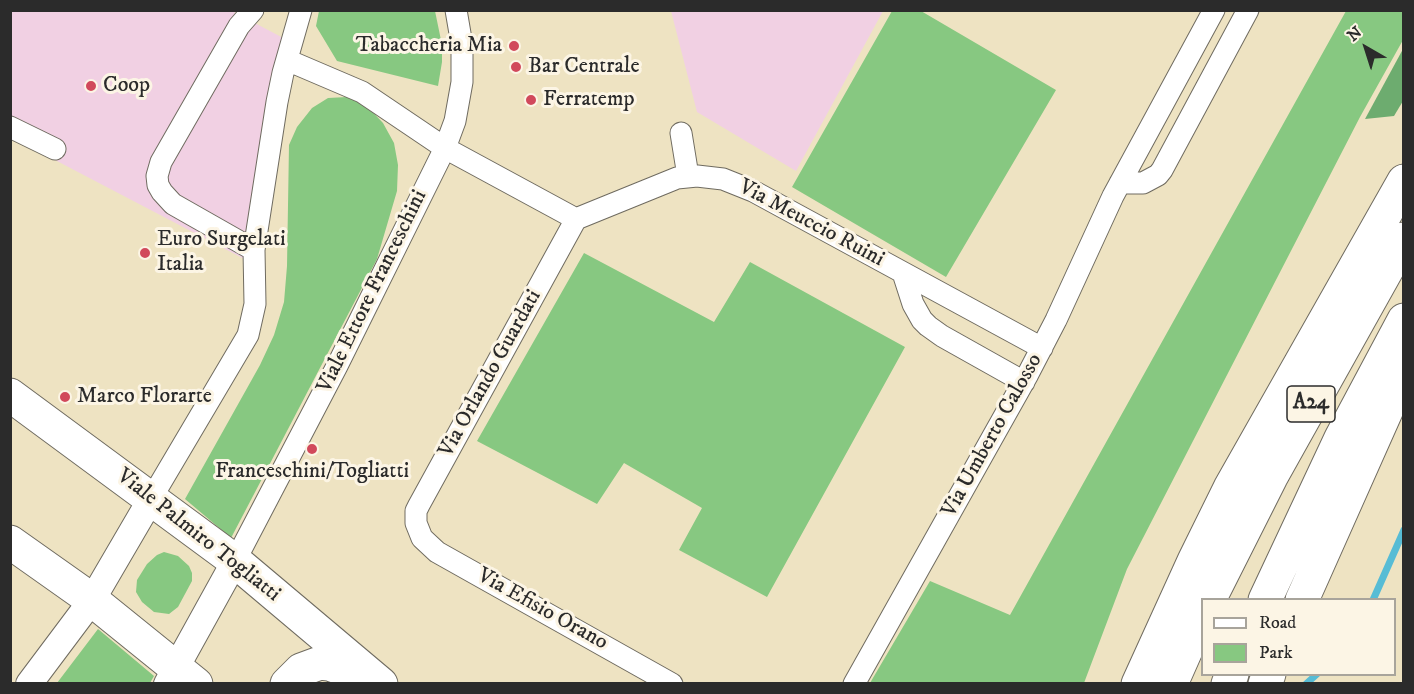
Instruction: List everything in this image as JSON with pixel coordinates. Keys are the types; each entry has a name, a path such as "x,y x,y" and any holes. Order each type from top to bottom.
{"main road":[{"path":"1138,684 1230,488 1404,181"},
{"name":"A24","path":"1216,585 1297,429 1404,239"},
{"name":"A24","path":"1267,594 1341,438 1404,320"},
{"path":"1303,598 1404,371"},
{"name":"Viale Palmiro Togliatti","path":"10,395 235,561 380,683"},
{"path":"10,542 92,600 180,678"},
{"path":"1171,684 1201,618"},
{"path":"287,684 301,670 320,663 341,667 380,683"}],"street":[{"path":"254,10 244,19 234,35 161,162 157,176 158,185 173,204 254,250"},
{"path":"29,684 92,600 248,335 255,304 254,250 279,85 301,10"},
{"name":"Viale Ettore Franceschini","path":"235,561 338,366 445,148 459,102 463,70 462,45 456,10"},
{"path":"1120,183 1143,183 1158,175 1162,170 1248,10"},
{"path":"1211,17 1234,37"},
{"name":"Via Umberto Calosso","path":"854,684 1024,382 1120,183 1211,17"},
{"path":"287,60 362,92 445,148 576,219"},
{"path":"10,127 55,149"},
{"path":"681,133 688,176"},
{"name":"Via Meuccio Ruini","path":"576,219 659,185 688,176 712,177 744,186 1042,348"},
{"name":"Via Orlando Guardati","path":"418,530 415,516 418,505 576,219"},
{"path":"903,273 913,304 928,326 1024,382"},
{"name":"Via Efisio Orano","path":"418,530 429,545 438,552 672,684"},
{"path":"180,678 235,561"}],"shaded area":[{"path":"671,10 883,11 796,171 697,112"},
{"path":"10,11 232,11 287,40 250,262 11,137"}],"green space":[{"path":"319,11 435,11 442,45 438,86 337,61 316,26"},
{"path":"892,11 921,11 1056,90 946,277 792,187"},
{"path":"1346,11 1403,11 1403,40 1360,117 1127,569 1084,683 870,683 930,581 1010,615"},
{"path":"1403,49 1403,101 1394,116 1365,119"},
{"path":"347,97 367,106 383,123 394,143 398,165 397,191 377,259 231,538 185,499 260,365 274,335 284,302 287,266 289,145 297,127 312,108 328,98"},
{"path":"584,253 714,322 750,262 905,347 767,597 679,550 702,508 624,463 597,504 477,441"},
{"path":"164,552 178,556 189,566 192,573 192,581 178,607 169,614 154,612 142,602 136,592 137,580 147,564"},
{"path":"98,629 154,676 150,683 57,683"}],"waterway":[{"path":"1374,598 1404,530"},
{"path":"1306,684 1315,676"}],"place":[{"name":"Tabaccheria Mia","path":"514,46"},
{"name":"Bar Centrale","path":"516,67"},
{"name":"Coop","path":"91,86"},
{"name":"Ferratemp","path":"531,100"},
{"name":"Euro Surgelati Italia","path":"145,253"},
{"name":"Marco Florarte","path":"65,397"},
{"name":"Franceschini/Togliatti","path":"312,449"}]}
